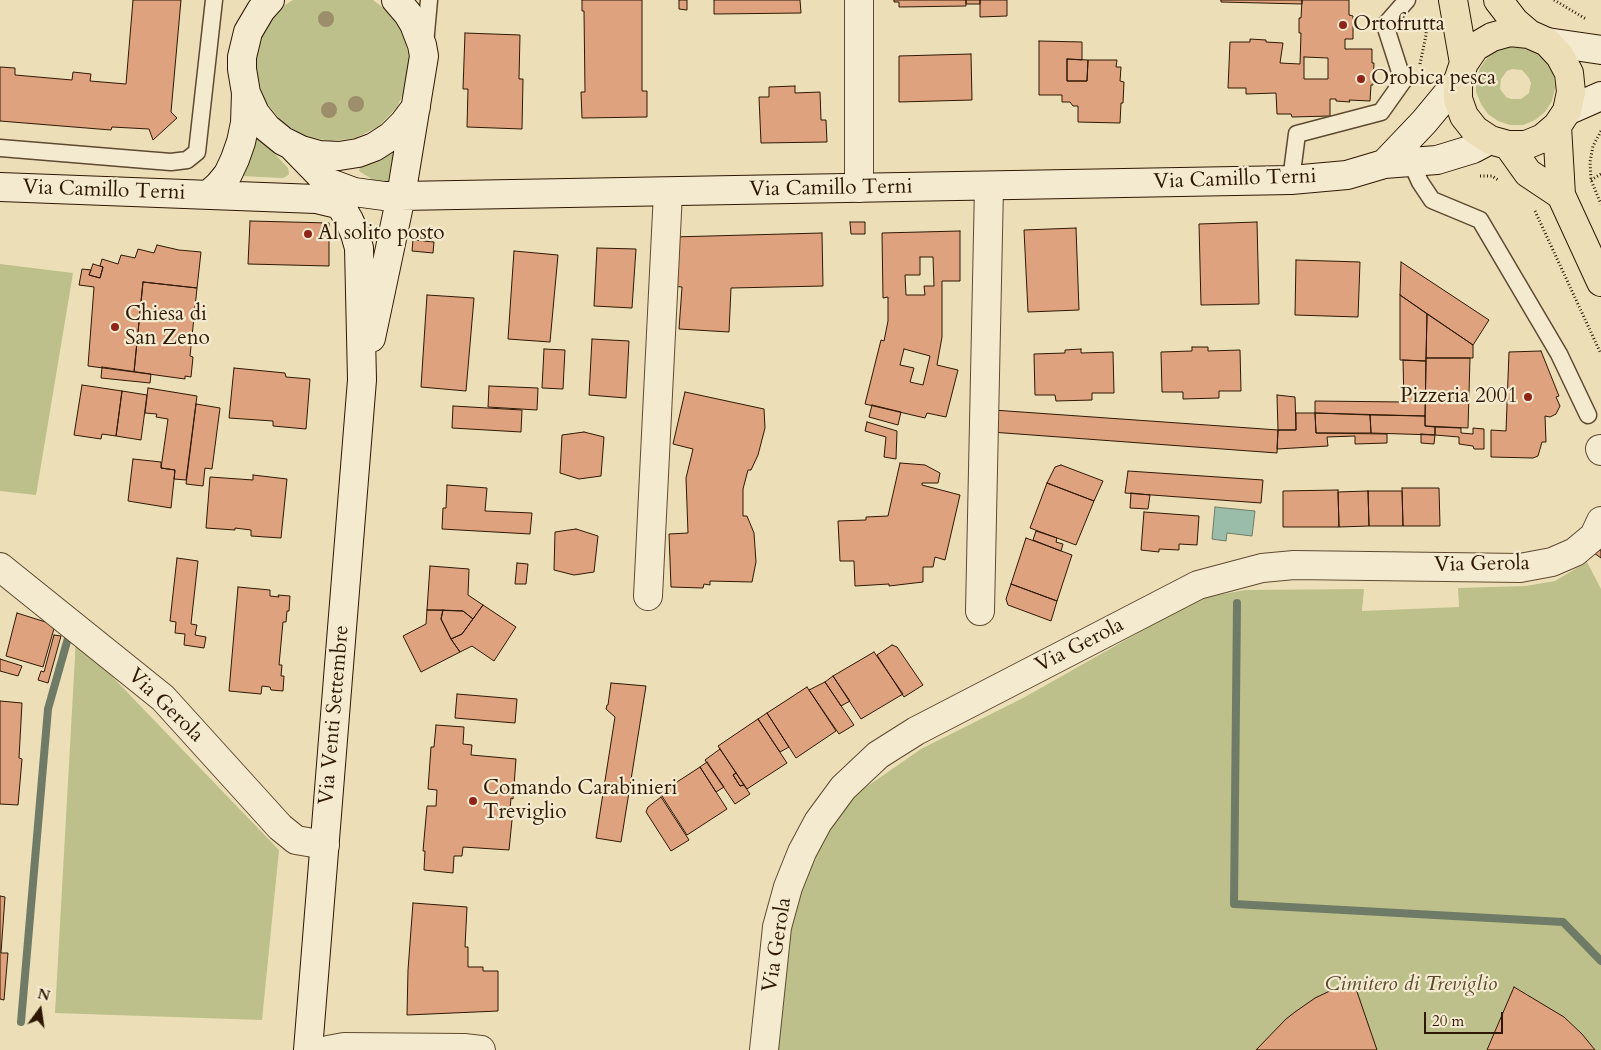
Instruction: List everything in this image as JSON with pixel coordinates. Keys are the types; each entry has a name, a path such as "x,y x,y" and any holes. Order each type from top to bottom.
{"main road":[{"path":"1453,0 1461,72 1458,99 1464,116 1475,130 1499,143 1528,173 1561,195"},
{"path":"1498,0 1515,22 1560,56 1569,73 1571,92 1562,118 1561,195 1601,282"},
{"path":"1461,72 1475,47 1492,37 1510,32 1538,38"},
{"path":"1499,143 1526,144 1543,138 1562,118"}],"street":[{"path":"270,0 260,10 253,11 242,57 243,82 256,113 267,128 283,141 310,153 329,156 358,153 374,147 391,136 416,107"},
{"path":"396,0 414,24 424,56"},
{"path":"859,0 859,188"},
{"path":"1538,38 1601,50"},
{"name":"Via Venti Settembre","path":"362,380 401,196 424,56"},
{"name":"Via Camillo Terni","path":"1384,164 1424,122 1461,72"},
{"name":"Via Camillo Terni","path":"208,195 228,174 235,159 245,123 246,93"},
{"path":"1562,118 1601,96"},
{"name":"Via Camillo Terni","path":"0,187 316,199 334,194 354,192 401,196 989,187 1291,180 1347,175 1384,164 1437,160 1499,143"},
{"name":"Via Camillo Terni","path":"292,146 334,194"},
{"path":"980,610 989,187"},
{"path":"648,596 668,192"},
{"name":"Via Venti Settembre","path":"308,1050 362,380 359,248 352,227 334,194"},
{"name":"Via Gerola","path":"764,1050 777,927 788,887 802,852 818,822 843,788 878,755 916,731 1198,585 1262,568 1294,565 1520,568 1552,562 1575,552 1594,536 1601,521"},
{"name":"Via Gerola","path":"0,567 163,698 280,827 296,840 324,845"},
{"path":"328,1050 353,1047 464,1048 481,1050"}],"lane":[{"path":"0,148 154,161 187,160 197,152 214,0"},
{"path":"424,56 429,0"},
{"path":"1291,180 1297,134 1381,112 1403,81 1386,26 1407,0"},
{"path":"1411,162 1420,182 1432,200 1480,220 1559,354 1588,415"}],"path":[{"path":"1554,0 1591,22"},
{"path":"1601,130 1593,146 1590,162 1591,180 1601,204"},
{"path":"1591,180 1601,174"}],"green space":[{"path":"293,0 373,0 390,13 403,34 409,57 408,83 397,107 379,126 356,138 330,141 304,136 282,122 265,101 257,77 257,51 265,28 280,8"},
{"path":"1512,46 1526,47 1538,53 1548,62 1554,75 1555,88 1552,101 1545,112 1535,120 1523,125 1510,125 1498,121 1488,114 1476,92 1476,80 1480,68 1488,57 1499,49","holes":["1512,69 1522,70 1531,83 1529,93 1521,99 1506,97 1500,89 1501,79 1507,71"]},
{"path":"257,135 288,168 289,174 287,176 283,178 241,176 239,170"},
{"path":"391,152 393,154 388,181 385,183 378,183 359,171 360,166"},
{"path":"0,264 73,273 36,495 0,491"},
{"name":"Cimitero di Treviglio","path":"1587,562 1601,589 1601,1050 773,1050 788,926 804,869 849,799 921,749 1023,698 1200,598 1246,590 1364,589 1362,611 1459,607 1458,588 1526,586 1555,581"},
{"path":"76,639 279,850 262,1020 55,1013"}],"shaded area":[{"path":"1215,507 1255,511 1252,536 1227,533 1226,541 1212,539"}],"building":[{"path":"133,0 181,0 171,112 177,118 153,140 149,129 112,127 111,130 0,121 0,67 15,68 15,75 72,80 73,72 91,74 90,81 126,84"},
{"path":"582,0 642,0 642,91 647,91 647,117 582,118 581,92 585,92 584,11 582,11"},
{"path":"679,0 687,0 687,10 679,9"},
{"path":"714,0 800,0 801,13 714,14"},
{"path":"894,0 966,0 966,6 899,7 899,2 894,2"},
{"path":"966,0 980,0 980,4 966,4"},
{"path":"980,0 1007,0 1007,16 980,17"},
{"path":"1221,0 1302,0 1302,4 1221,2"},
{"path":"1302,0 1349,0 1349,15 1353,16 1353,39 1345,39 1345,49 1372,49 1372,63 1374,63 1370,101 1349,100 1350,102 1330,99 1330,116 1292,117 1291,114 1277,114 1276,93 1246,94 1246,88 1228,88 1230,42 1250,42 1250,39 1283,43 1280,63 1300,64 1301,33 1299,33 1299,18 1301,18"},
{"path":"465,33 520,35 519,79 523,79 522,129 467,127 468,89 463,89"},
{"path":"1039,41 1082,42 1082,60 1067,59 1067,81 1087,81 1088,60 1117,60 1116,67 1121,67 1120,81 1124,82 1120,123 1078,122 1078,106 1073,106 1070,102 1062,102 1062,95 1039,95"},
{"path":"971,54 972,100 899,102 899,56"},
{"path":"1304,57 1328,58 1328,79 1304,79"},
{"path":"1067,59 1088,60 1087,81 1067,81"},
{"path":"795,86 795,93 820,92 821,120 826,120 827,142 761,143 759,97 769,97 769,87"},
{"path":"250,221 329,223 329,266 248,264"},
{"path":"850,222 865,222 865,234 851,234"},
{"path":"1257,222 1259,304 1201,305 1199,224"},
{"path":"1076,228 1079,310 1028,312 1024,230"},
{"path":"960,231 960,281 942,281 942,337 937,365 958,370 946,417 927,413 925,418 865,404 881,340 884,341 888,321 888,297 883,298 882,233"},
{"path":"822,233 823,286 731,288 729,332 679,329 682,287 669,286 672,237"},
{"path":"413,240 434,242 433,253 412,251"},
{"name":"Chiesa di San Zeno","path":"157,245 201,252 197,288 143,282 134,372 88,366 94,287 79,285 82,269 91,270 89,275 100,278 103,267 100,266 102,259 118,264 121,255 135,258 138,249 154,253"},
{"path":"597,248 636,249 632,308 594,306"},
{"path":"514,251 558,255 550,342 508,339"},
{"path":"920,257 933,257 934,286 924,286 925,295 906,295 905,275 920,275"},
{"path":"1296,260 1360,262 1358,317 1295,315"},
{"path":"1401,262 1489,320 1473,345 1400,295"},
{"path":"93,264 103,267 100,278 89,275"},
{"path":"143,282 197,288 190,356 193,357 191,377 185,376 185,379 134,372"},
{"path":"427,295 474,298 466,391 421,387"},
{"path":"1400,295 1427,314 1426,361 1400,360"},
{"path":"1427,314 1473,345 1473,358 1426,358"},
{"path":"592,339 629,341 626,398 589,395"},
{"path":"1192,347 1208,347 1208,351 1240,350 1241,391 1219,391 1219,398 1183,399 1183,392 1162,392 1161,352 1192,351"},
{"path":"544,349 565,350 563,389 542,388"},
{"path":"904,349 930,356 923,385 910,382 914,368 900,365"},
{"path":"1081,349 1081,353 1113,352 1114,393 1092,393 1092,400 1056,401 1055,395 1035,395 1034,354 1065,353 1065,350"},
{"path":"1541,351 1559,396 1556,397 1560,406 1556,414 1550,417 1545,416 1546,442 1542,442 1538,456 1533,458 1491,457 1491,430 1506,431 1509,352"},
{"path":"1426,358 1470,358 1468,428 1425,426"},
{"path":"1403,360 1426,361 1425,416 1315,413 1315,401 1404,402"},
{"path":"102,367 151,374 150,383 101,378"},
{"path":"234,368 285,373 286,377 310,379 306,429 273,426 273,421 229,418"},
{"path":"82,385 122,391 116,436 102,434 101,439 74,435"},
{"path":"489,386 538,388 537,410 488,407"},
{"path":"148,388 197,396 186,480 174,479 175,470 161,468 168,419 156,417 157,414 145,413"},
{"path":"122,391 147,395 141,440 116,436"},
{"path":"685,392 764,409 765,428 758,455 751,470 748,470 743,489 743,516 747,516 754,533 756,562 752,582 710,581 710,585 704,584 703,588 671,587 669,534 688,533 686,478 693,449 673,444"},
{"path":"1277,395 1295,397 1296,430 1278,430"},
{"path":"196,404 220,408 212,469 205,468 203,486 186,484"},
{"path":"872,405 901,412 898,425 869,417"},
{"path":"453,406 522,410 521,432 452,428"},
{"path":"993,410 1278,430 1277,453 991,432"},
{"path":"1296,413 1315,413 1316,433 1387,434 1387,443 1355,444 1355,436 1327,437 1328,446 1277,449 1278,430 1296,430"},
{"path":"1315,413 1370,415 1371,433 1316,433"},
{"path":"1370,415 1425,416 1425,426 1435,427 1435,435 1371,433"},
{"path":"867,422 897,431 896,459 884,457 886,437 865,431"},
{"path":"1435,427 1461,428 1461,433 1473,434 1473,428 1484,429 1484,449 1474,449 1473,446 1459,444 1459,437 1435,435"},
{"path":"584,432 604,437 601,476 579,479 560,473 562,435"},
{"path":"1421,434 1435,435 1434,444 1421,443"},
{"path":"133,459 161,462 161,468 175,470 171,508 128,501"},
{"path":"900,463 925,465 940,473 938,483 922,483 922,485 960,495 945,560 935,557 933,567 923,567 923,582 889,586 889,584 855,586 854,561 840,561 838,521 866,520 866,517 888,516"},
{"path":"1061,465 1103,481 1094,501 1047,483 1055,467"},
{"path":"1128,471 1263,480 1261,503 1125,493"},
{"path":"253,475 287,479 281,538 251,536 251,530 206,528 210,477 253,480"},
{"path":"1047,483 1094,501 1076,545 1030,528"},
{"path":"447,485 487,488 485,511 532,513 530,534 442,529 443,508 446,508"},
{"path":"1402,488 1439,488 1440,526 1403,526"},
{"path":"1338,490 1339,527 1283,527 1283,491"},
{"path":"1368,491 1402,491 1403,526 1369,526"},
{"path":"1368,491 1369,526 1339,527 1338,492"},
{"path":"1131,493 1150,495 1148,509 1130,508"},
{"path":"1144,512 1199,516 1197,545 1179,544 1179,550 1159,549 1159,552 1141,550"},
{"path":"576,529 598,536 594,572 574,575 554,570 555,532"},
{"path":"1036,531 1057,538 1056,542 1063,544 1061,551 1033,540"},
{"path":"1026,538 1072,555 1057,601 1011,584"},
{"path":"1598,549 1601,551 1601,558 1594,553"},
{"path":"177,558 198,561 191,624 197,625 195,635 206,637 204,648 184,645 185,634 175,633 176,622 170,621"},
{"path":"517,563 528,564 526,584 515,584"},
{"path":"430,566 469,569 468,595 483,605 473,619 463,611 427,610"},
{"path":"1011,584 1057,601 1051,621 1008,605 1006,599"},
{"path":"238,587 270,590 270,596 290,596 289,611 287,611 286,622 283,622 279,665 282,665 281,676 284,676 283,691 271,690 270,687 262,686 261,694 229,691"},
{"path":"483,605 516,627 494,661 472,646 460,652 451,639 462,634"},
{"path":"427,610 443,610 441,619 460,652 421,672 403,636 426,624"},
{"path":"443,610 463,611 473,619 462,634 451,639 441,619"},
{"path":"17,613 55,625 43,667 6,656"},
{"path":"54,635 61,636 48,683 38,680 41,671 44,672"},
{"path":"892,645 897,647 923,685 904,697 877,655"},
{"path":"874,652 903,694 861,719 833,676"},
{"path":"0,659 22,666 18,676 0,671"},
{"path":"833,676 850,701 841,706 825,682"},
{"path":"825,682 854,725 839,734 809,690"},
{"path":"611,683 646,686 621,842 596,838 615,717 606,709"},
{"path":"807,687 836,731 796,758 767,713"},
{"path":"457,694 517,699 515,723 455,718"},
{"path":"0,701 22,703 19,758 22,759 18,805 0,804"},
{"path":"767,713 789,747 780,752 758,719"},
{"path":"758,719 787,763 747,789 718,746"},
{"path":"436,725 464,727 463,744 472,745 471,755 516,759 513,799 511,798 510,810 513,810 509,850 463,847 462,856 454,856 453,873 424,870 425,851 423,851 427,806 436,806 437,790 428,789 431,747 434,747"},
{"path":"720,749 736,773 733,775 740,786 744,785 750,794 735,804 705,760"},
{"path":"707,762 724,787 716,792 700,767"},
{"path":"700,767 727,809 687,835 660,793"},
{"path":"736,773 744,785 740,786 733,775"},
{"path":"661,797 689,840 671,851 646,812 648,807"},
{"path":"0,896 5,897 1,953 8,953 4,1000 0,999"},
{"path":"413,903 467,907 465,947 468,947 468,967 483,967 483,971 498,971 498,1011 407,1015"},
{"path":"1353,980 1377,1050 1256,1050 1295,1012 1315,998"},
{"path":"1514,987 1564,1017 1595,1050 1487,1050"}],"waterway":[{"path":"1237,603 1234,904 1563,922 1601,961"},
{"path":"21,1022 48,709 70,631"}],"place":[{"name":"Ortofrutta","path":"1343,25"},
{"name":"Orobica pesca","path":"1361,79"},
{"name":"Al solito posto","path":"308,234"},
{"name":"Chiesa di San Zeno","path":"115,327"},
{"name":"Pizzeria 2001","path":"1528,397"},
{"name":"Comando Carabinieri Treviglio","path":"473,801"}]}
